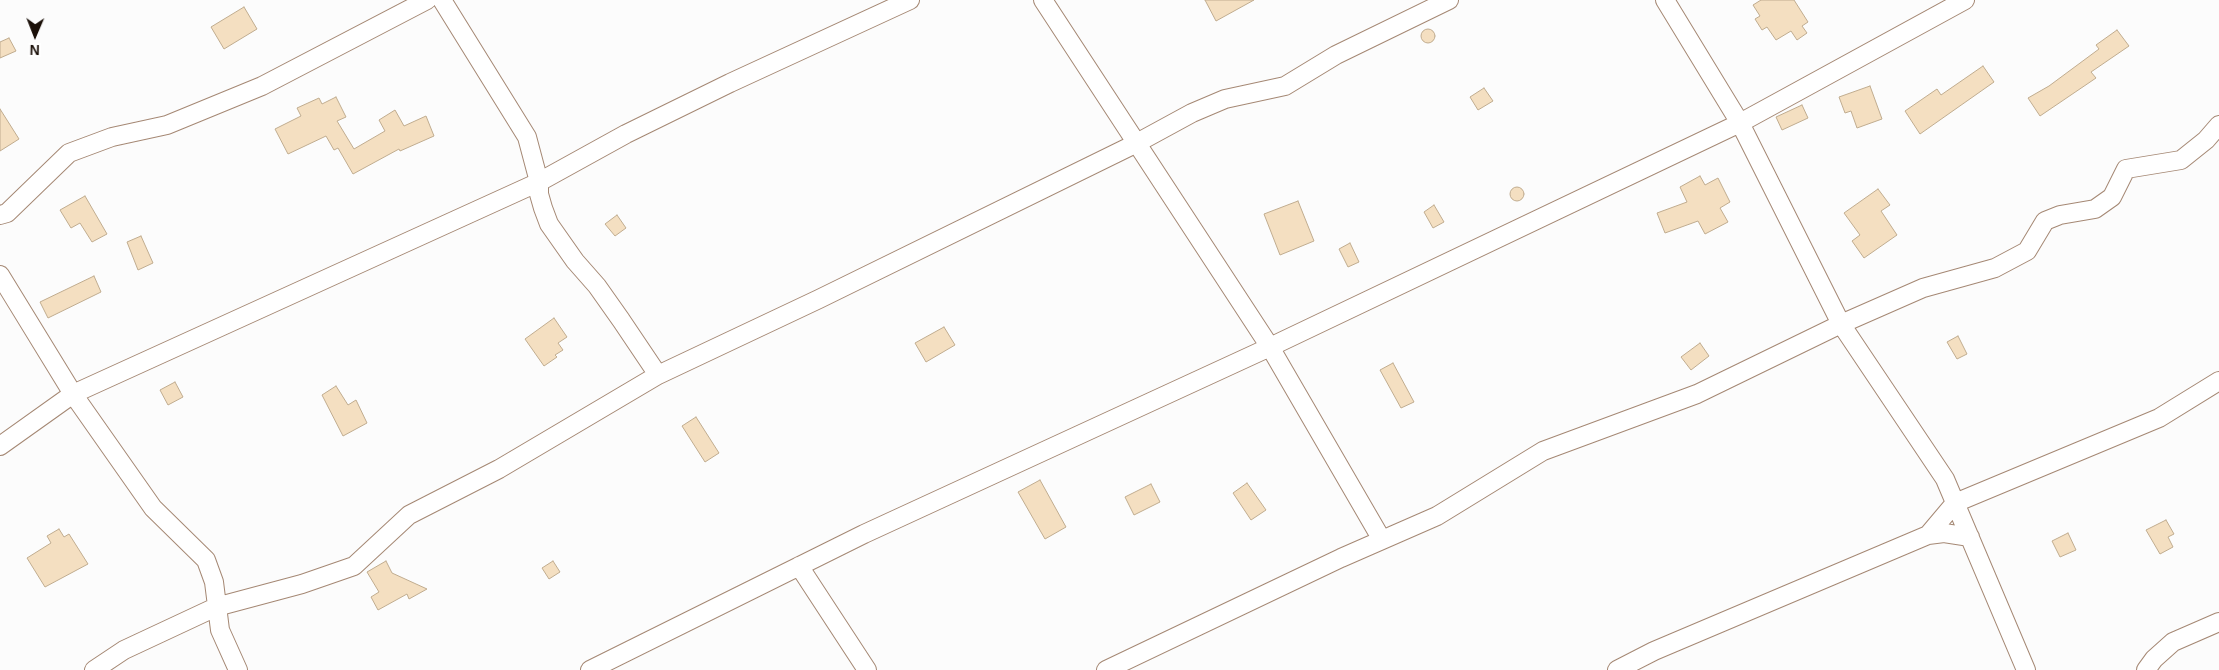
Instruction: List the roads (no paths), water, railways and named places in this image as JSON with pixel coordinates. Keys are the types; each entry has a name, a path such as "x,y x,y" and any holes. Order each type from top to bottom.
{"street":[{"path":"0,215 7,213 69,153 112,137 167,125 262,86 427,0"},
{"path":"442,0 526,137 539,182 539,194 549,224 575,261 617,313 658,375"},
{"path":"0,446 73,394 539,182 634,129 910,0"},
{"path":"1043,0 1135,144 1270,347 1382,540"},
{"path":"94,670 124,650 216,606 302,584 354,566 409,515 498,469 658,375 1135,144 1192,113 1225,99 1285,86 1336,55 1449,0"},
{"path":"1665,0 1740,124 1841,324 1945,479 2026,670"},
{"path":"590,670 799,566 1270,347 1740,124 1964,0"},
{"path":"1106,670 1437,516 1543,451 1697,394 1841,324 1923,288 1996,268 2026,251 2045,221 2060,215 2095,209 2112,197 2126,169 2180,160 2206,140 2219,125"},
{"path":"0,275 73,394 153,508 206,560 212,569 220,630 238,670"},
{"path":"1928,535 1955,503 2158,418 2219,381"},
{"path":"1617,670 1654,652 1928,535 1944,534 1970,537"},
{"path":"799,566 867,670"},
{"path":"2146,670 2154,659 2173,642 2219,622"}]}
